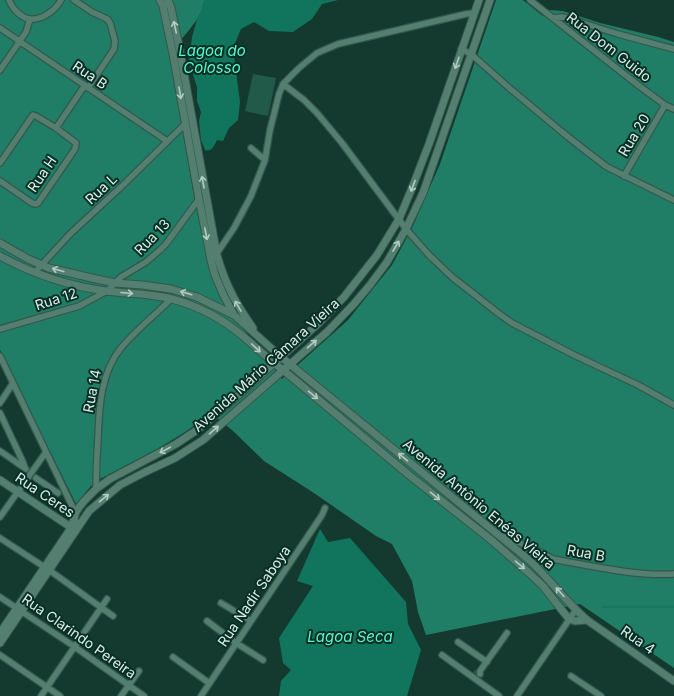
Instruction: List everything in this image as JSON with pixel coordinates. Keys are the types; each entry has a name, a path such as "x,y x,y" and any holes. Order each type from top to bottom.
{"street":[{"path":"9,0 16,11 30,19 39,18 51,12 57,7 61,0"},
{"path":"56,128 114,49 115,41 110,23 107,19 92,12 74,0"},
{"path":"160,0 163,6 173,54 199,199 214,257 239,309 260,338"},
{"path":"168,0 179,46 214,257 215,274 234,315"},
{"name":"Avenida Mário Câmara Vieira","path":"75,529 74,518 80,506 96,489 110,479 176,444 197,430 319,323 344,297 377,255 399,219 406,203 429,144 479,0"},
{"name":"Avenida Mário Câmara Vieira","path":"19,609 89,511 120,485 175,458 203,440 327,332 370,285 387,262 406,229 423,193 490,0"},
{"name":"Rua Dom Guido","path":"530,0 638,85 665,105 674,109"},
{"path":"214,257 234,228 251,196 265,160 270,130 279,94 284,84 299,68 317,53 338,44 474,13"},
{"path":"553,18 567,18 674,49"},
{"path":"0,70 26,32 30,19"},
{"name":"Rua B","path":"0,28 167,141"},
{"path":"461,49 472,54 507,86 607,167 674,200"},
{"path":"284,84 317,113 342,143 406,229 429,255 452,277 512,323 574,355 638,385 674,405"},
{"name":"Rua 20","path":"624,176 665,105"},
{"name":"Rua H","path":"0,163 33,115 56,128 76,142 76,145 38,203 32,203 0,181"},
{"name":"Rua L","path":"35,272 70,234 123,185 185,124"},
{"path":"251,148 265,160"},
{"name":"Rua 13","path":"115,283 121,277 146,262 160,250 199,199"},
{"name":"Avenida Antônio Enéas Vieira","path":"0,243 41,265 115,283 160,286 178,290 197,297 234,315 281,357 291,363 538,569 575,611 587,620"},
{"name":"Avenida Antônio Enéas Vieira","path":"0,256 56,280 81,287 171,299 190,305 225,322 273,364 283,370 409,475 526,569 543,586 569,619"},
{"name":"Rua 12","path":"0,329 74,308 107,291 115,283"},
{"name":"Rua 14","path":"96,489 100,403 110,366 121,348 171,299"},
{"path":"0,356 74,510 74,518"},
{"path":"0,403 13,383"},
{"path":"0,413 25,468"},
{"path":"0,451 58,493"},
{"path":"0,517 18,492 33,476 46,452"},
{"name":"Rua Ceres","path":"0,480 75,529"},
{"name":"Rua Nadir Saboya","path":"201,696 322,515 324,508"},
{"name":"Rua B","path":"498,535 553,559 632,573 657,575 674,574"},
{"path":"0,538 113,616"},
{"name":"Rua Clarindo Pereira","path":"0,597 75,647 144,696"},
{"path":"41,696 107,599"},
{"path":"221,603 251,621"},
{"path":"0,633 19,609"},
{"path":"0,643 19,609"},
{"path":"517,696 575,611"},
{"path":"569,619 575,621 587,620"},
{"name":"Rua 4","path":"587,620 674,681"},
{"path":"207,621 236,643 263,660"},
{"path":"477,675 507,633"},
{"path":"458,642 487,662"},
{"path":"0,655 60,696"},
{"path":"442,655 477,675 498,696"},
{"path":"173,657 209,683"},
{"path":"121,696 139,671"},
{"path":"571,676 601,696"}],"shaded area":[{"path":"0,0 204,0 203,6 196,21 169,53 202,235 212,273 227,307 282,379 348,320 392,265 412,228 440,164 496,0 523,0 543,16 549,10 563,11 600,23 674,42 674,668 580,604 426,635 418,612 412,581 392,544 376,536 314,493 264,461 232,430 211,413 185,432 100,479 91,486 76,504 0,350"},
{"path":"253,74 276,78 268,116 245,111"}],"water":[{"name":"Lagoa do Colosso","path":"204,0 338,0 322,4 312,19 293,32 269,31 254,22 241,29 233,48 240,102 238,120 229,128 223,141 217,140 209,150 205,150 201,140 199,121 201,112 197,101 197,87 189,62 192,37 197,19 204,5"},
{"name":"Lagoa Seca","path":"320,529 328,542 350,538 406,602 408,624 421,650 407,696 279,696 281,681 291,670 283,663 279,638 313,586 297,581"}],"waterway":[{"path":"602,607 674,607"}]}
